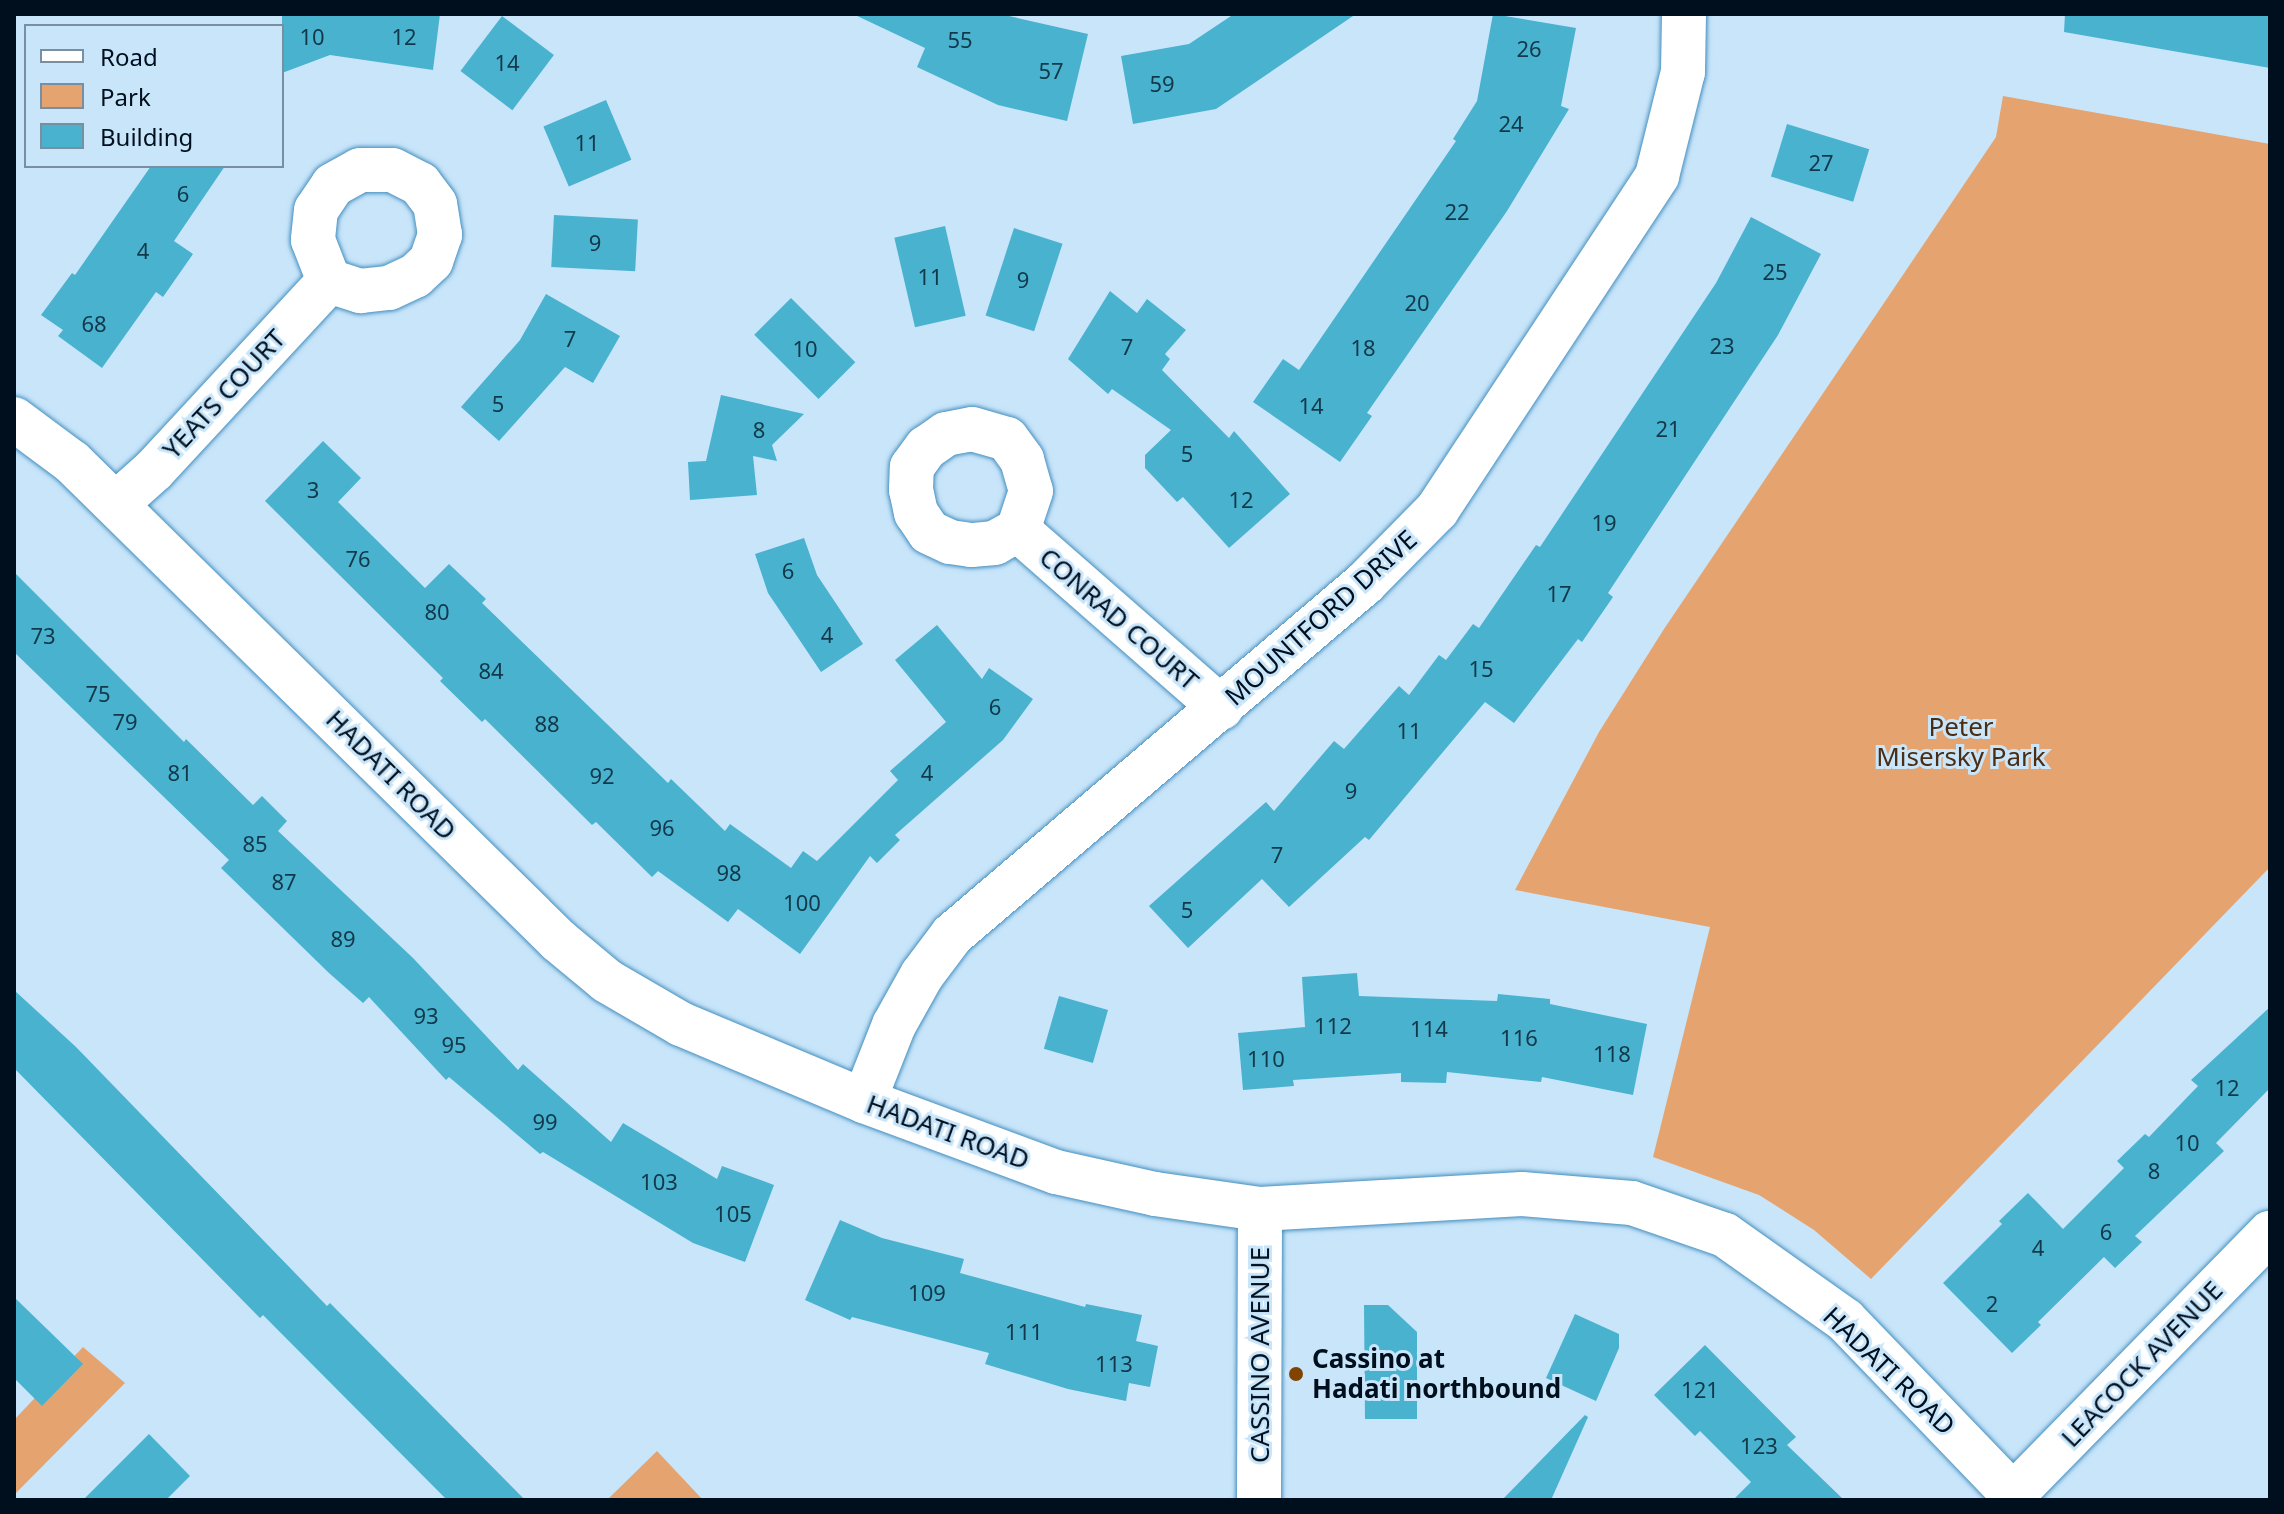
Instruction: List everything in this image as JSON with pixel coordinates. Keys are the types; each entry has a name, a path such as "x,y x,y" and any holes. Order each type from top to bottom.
{"street":[{"name":"MOUNTFORD DRIVE","path":"864,1101 894,1025 922,975 952,935 1221,708 1397,554 1437,510 1657,176 1683,72 1684,14"},
{"name":"YEATS COURT","path":"116,504 154,470 329,281"},
{"name":"HADATI ROAD","path":"14,419 72,462 116,504 559,941 607,981 681,1024 864,1101 1056,1172 1155,1194 1260,1209 1522,1194 1632,1203 1725,1235 1845,1320 2016,1497"},
{"name":"CONRAD COURT","path":"1018,530 1221,708"},
{"name":"CASSINO AVENUE","path":"1259,1500 1260,1209"},
{"name":"LEACOCK AVENUE","path":"2016,1497 2270,1233"}],"green space":[{"name":"Peter Misersky Park","path":"2003,96 2270,144 2270,867 1871,1279 1814,1230 1759,1195 1653,1157 1710,927 1515,890 1599,732 1664,629 1996,137"},
{"path":"83,1347 125,1383 14,1495 14,1420"},
{"path":"657,1451 703,1500 607,1500"}],"building":[{"path":"282,14 440,14 433,70 330,55 284,72"},
{"path":"853,14 1000,14 1088,34 1067,121 998,105 917,67 925,48"},
{"path":"1234,14 1356,14 1216,109 1133,124 1121,56 1189,44"},
{"path":"1493,14 1576,28 1561,106 1569,109 1507,211 1367,413 1372,416 1340,462 1253,402 1283,359 1299,370 1456,141 1453,139 1477,101"},
{"path":"2065,14 2270,14 2270,68 2064,32"},
{"path":"502,16 554,55 512,110 460,71"},
{"path":"606,100 631,160 569,186 543,127"},
{"path":"1787,124 1869,149 1853,202 1771,177"},
{"path":"150,168 224,168 174,241 193,254 163,297 156,292 102,368 58,336 63,330 41,315 72,273 75,275"},
{"path":"554,215 638,219 635,271 551,267"},
{"path":"1751,217 1821,254 1778,335 1608,593 1613,597 1582,642 1578,639 1514,723 1485,702 1369,840 1365,837 1289,907 1262,879 1188,948 1149,906 1266,802 1274,811 1334,741 1344,749 1399,686 1409,695 1439,655 1446,660 1473,624 1479,628 1536,545 1540,547 1716,283"},
{"path":"945,226 966,316 915,327 894,238"},
{"path":"1014,228 1063,244 1034,331 986,315"},
{"path":"1110,291 1137,313 1147,299 1186,330 1165,354 1170,359 1162,370 1229,438 1234,431 1290,494 1229,548 1183,497 1177,502 1145,468 1145,455 1171,430 1112,389 1108,394 1068,359"},
{"path":"546,294 620,336 593,383 565,367 499,441 461,407 520,340"},
{"path":"791,298 855,362 819,399 754,335"},
{"path":"721,395 804,414 772,445 777,461 753,456 757,495 690,500 688,462 706,461"},
{"path":"323,441 361,478 338,502 425,588 449,564 486,599 482,603 668,783 671,779 725,831 730,824 791,868 803,851 817,861 898,780 890,771 946,722 895,660 937,625 982,679 989,668 1033,699 1003,740 895,835 900,840 877,863 870,856 800,954 738,909 728,922 658,871 652,877 596,822 592,825 485,719 482,722 440,681 443,678 265,501"},
{"path":"804,538 817,575 863,644 821,672 768,593 755,554"},
{"path":"14,572 184,742 186,739 253,805 262,796 287,821 278,831 413,958 518,1070 523,1064 611,1142 623,1123 717,1179 722,1166 774,1185 745,1262 693,1243 543,1152 540,1154 449,1077 446,1080 369,997 363,1003 329,973 221,868 229,860 14,652"},
{"path":"1357,973 1359,996 1497,1001 1498,994 1550,999 1550,1004 1647,1024 1633,1095 1542,1077 1541,1082 1447,1072 1446,1083 1401,1082 1401,1073 1293,1080 1294,1086 1243,1090 1238,1033 1305,1027 1302,977"},
{"path":"14,990 76,1047 327,1306 330,1303 525,1500 447,1500 263,1315 260,1318 14,1068"},
{"path":"1059,996 1108,1010 1093,1063 1044,1049"},
{"path":"2270,1007 2270,1088 2216,1143 2224,1151 2135,1236 2142,1242 2115,1268 2104,1257 2038,1322 2041,1325 2012,1353 1943,1283 2028,1193 2063,1229 2124,1168 2117,1161 2145,1134 2149,1137 2198,1086 2191,1080"},
{"path":"840,1220 882,1238 964,1259 960,1273 1085,1307 1086,1304 1142,1315 1136,1341 1158,1346 1150,1387 1129,1383 1126,1401 1068,1389 985,1364 989,1353 852,1317 850,1320 805,1300"},
{"path":"14,1297 83,1364 42,1406 14,1378"},
{"path":"1364,1305 1388,1305 1417,1332 1417,1419 1365,1419"},
{"path":"1575,1314 1619,1334 1619,1348 1596,1401 1546,1378"},
{"path":"1705,1345 1796,1437 1787,1445 1844,1500 1733,1500 1751,1482 1700,1431 1695,1436 1654,1395"},
{"path":"1585,1415 1588,1417 1551,1500 1502,1500"},
{"path":"149,1434 190,1476 166,1500 83,1500"}],"place":[{"name":"Cassino at Hadati northbound","path":"1296,1374"}]}
